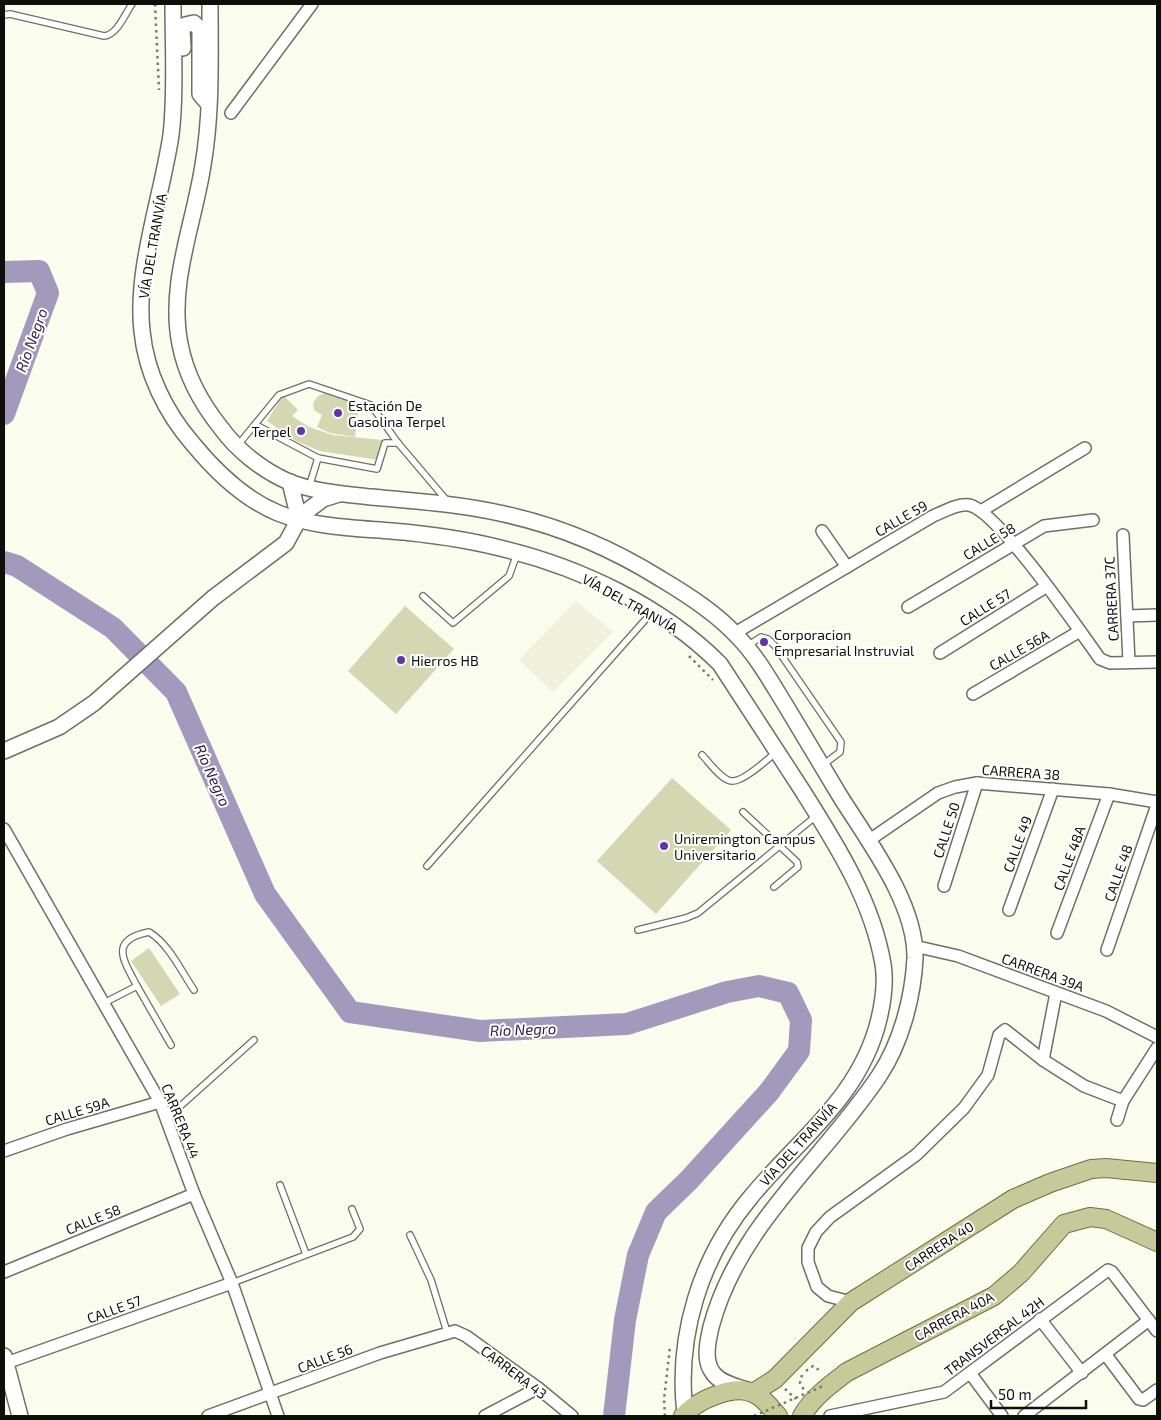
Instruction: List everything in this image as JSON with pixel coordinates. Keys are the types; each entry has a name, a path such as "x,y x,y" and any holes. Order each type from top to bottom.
{"main road":[{"name":"VÍA DEL TRANVÍA","path":"173,4 173,102 171,133 142,296 141,330 146,356 172,417 206,461 230,483 254,500 278,512 299,519 345,528 461,539 518,552 595,580 653,612 697,642 720,664 842,854 862,896 875,930 884,967 881,1009 874,1038 863,1065 847,1089 820,1124 750,1198 724,1234 707,1266 694,1300 686,1335 682,1387 683,1415"},
{"path":"210,4 210,105 203,168 178,286 177,318 181,348 194,388 208,413 237,447 263,467 290,482 340,493 450,504 541,523 580,538 657,576 690,597 735,633 760,664 868,841 905,908 914,946 912,978 900,1036 880,1074 775,1204 749,1243 732,1274 715,1312 708,1339 707,1358 714,1375 724,1382 753,1393 764,1400 778,1416"},
{"path":"173,102 183,94 182,30 185,25 194,23 200,30 200,94 210,105"},
{"path":"290,482 299,519"},
{"path":"4,751 32,740 59,726 107,692 213,598 286,543 299,519 316,504 340,493"},
{"name":"CARRERA 40","path":"753,1393 775,1379 851,1302 1013,1199 1042,1186 1091,1169 1157,1173"},
{"name":"CARRERA 40A","path":"802,1416 808,1406 826,1387 848,1372 994,1296 1021,1272 1064,1224 1090,1217 1106,1219 1157,1242"},
{"path":"5,1360 20,1416"},
{"path":"683,1415 706,1399 728,1391 753,1393"}],"street":[{"path":"231,114 309,5"},
{"path":"1085,448 981,511 1014,543 1100,659 1110,663 1157,662"},
{"name":"CALLE 59","path":"735,633 933,516 952,508 969,505 981,511"},
{"name":"CALLE 58","path":"908,607 1044,526 1092,520"},
{"path":"822,531 847,567"},
{"name":"CARRERA 37C","path":"1123,535 1129,662"},
{"name":"CALLE 57","path":"940,653 1047,586"},
{"path":"1127,616 1157,615"},
{"name":"CALLE 56A","path":"973,694 1080,631"},
{"name":"CARRERA 38","path":"868,841 938,793 955,786 977,782 1109,794 1157,804"},
{"name":"CALLE 50","path":"944,886 977,782"},
{"name":"CALLE 49","path":"1008,910 1053,788"},
{"name":"CALLE 48A","path":"1057,932 1109,794"},
{"name":"CALLE 48","path":"1108,950 1157,804"},
{"name":"CARRERA 44","path":"4,829 160,1102 194,1194 232,1283 278,1416"},
{"name":"CARRERA 39A","path":"914,946 958,956 1106,1011 1157,1037"},
{"path":"1043,1060 1056,993"},
{"path":"851,1302 828,1296 817,1287 808,1262 808,1248 816,1232 830,1217 916,1155 964,1108 988,1076 999,1035 1005,1030 1043,1060 1084,1086 1123,1101"},
{"path":"1117,1120 1123,1101 1157,1048"},
{"name":"CALLE 59A","path":"4,1151 67,1129 160,1102"},
{"name":"CALLE 58","path":"4,1272 194,1194"},
{"name":"TRANSVERSAL 42H","path":"830,1416 944,1392 1108,1270 1112,1272 1149,1320"},
{"name":"CALLE 57","path":"5,1360 232,1283"},
{"path":"1040,1320 1082,1374"},
{"path":"1024,1416 1082,1374 1149,1320 1157,1331"},
{"name":"CARRERA 43","path":"451,1332 466,1336 538,1388 572,1416"},
{"name":"CALLE 56","path":"208,1416 270,1395 380,1353 451,1332"},
{"path":"1106,1355 1139,1399 1143,1400 1157,1390"},
{"path":"970,1373 1002,1416"},
{"path":"485,1416 538,1388"}],"lane":[{"path":"4,16 10,14 109,36 132,4"},
{"path":"237,447 279,395 309,384 371,405 398,443 450,504"},
{"path":"256,425 318,458 377,469 385,443 398,443"},
{"path":"309,487 318,458"},
{"path":"423,596 450,622 458,621 509,576 518,552"},
{"path":"427,866 653,612"},
{"path":"746,646 761,637 768,639 775,646 841,742 840,752 822,766"},
{"path":"702,756 726,779 732,781 740,780 777,751"},
{"path":"743,812 798,862 798,867 774,887"},
{"path":"638,930 686,918 698,913 817,815"},
{"path":"171,1045 122,957 122,950 125,944 140,933 149,932 158,937 194,990"},
{"path":"104,1003 137,986"},
{"path":"167,1118 254,1040"},
{"path":"280,1185 306,1254"},
{"path":"232,1283 353,1238 360,1229 352,1209"},
{"path":"410,1235 451,1332"}],"path":[{"path":"685,652 717,684"},
{"path":"665,1416 664,1399 671,1345"},
{"path":"775,1379 799,1403 808,1395 800,1383 800,1377 813,1366 826,1375"},
{"path":"754,1416 823,1386 827,1381"}],"shaded area":[{"path":"576,601 613,632 553,692 519,660"}],"building":[{"name":"Estación De Gasolina Terpel","path":"325,393 359,404 355,437 330,433 317,427 322,415 314,410 313,403 318,396"},
{"name":"Terpel","path":"283,395 298,410 292,416 309,427 333,435 382,440 378,460 320,451 296,441 267,421"},
{"name":"Hierros HB","path":"405,606 454,649 396,714 348,671"},
{"name":"Uniremington Campus Universitario","path":"672,778 731,830 656,914 597,861"},
{"path":"149,948 180,994 161,1006 131,961"}],"waterway":[{"name":"Río Negro","path":"4,272 39,271 48,293 4,414"},
{"name":"Río Negro","path":"4,562 17,566 113,628 176,692 265,894 350,1012 480,1031 627,1024 727,992 759,986 788,993 801,1020 799,1051 769,1092 689,1180 656,1212 638,1255 625,1320 614,1416"}],"place":[{"name":"Estación De Gasolina Terpel","path":"338,413"},
{"name":"Terpel","path":"301,431"},
{"name":"Corporacion Empresarial Instruvial","path":"764,642"},
{"name":"Hierros HB","path":"401,660"},
{"name":"Uniremington Campus Universitario","path":"664,846"}]}
